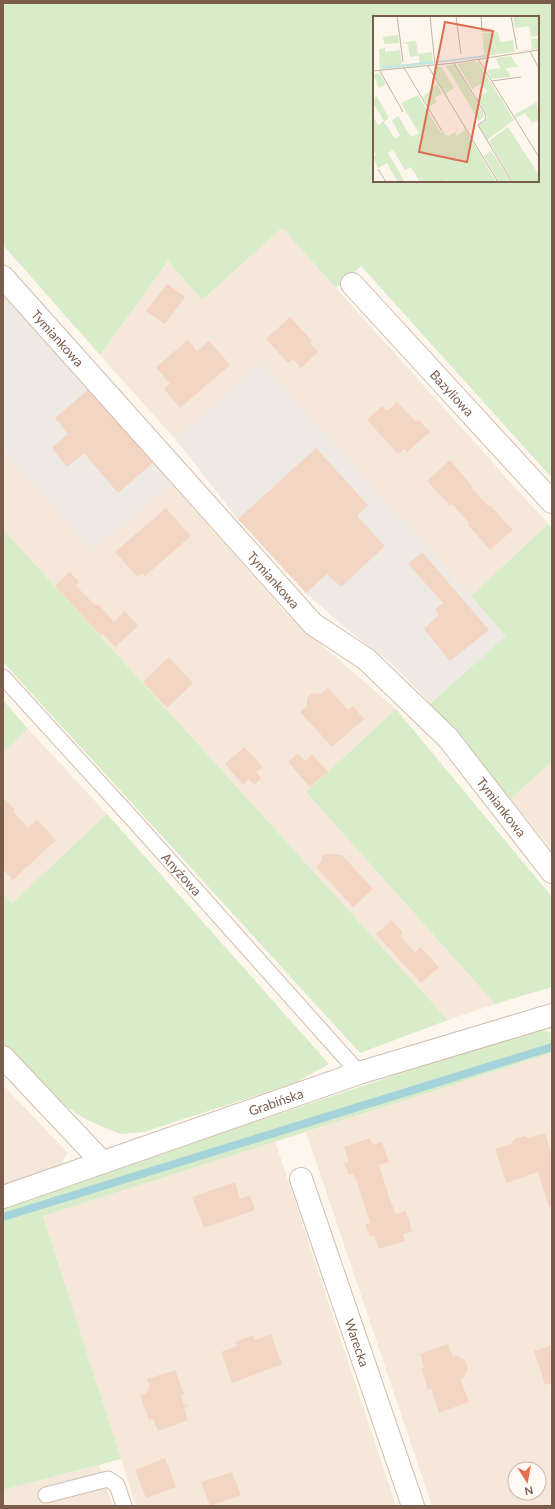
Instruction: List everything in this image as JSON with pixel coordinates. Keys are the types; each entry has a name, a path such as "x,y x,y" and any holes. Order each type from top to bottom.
{"street":[{"name":"Tymiankowa","path":"3,277 313,624 366,659 448,738 552,872"},
{"name":"Bazyliowa","path":"352,284 552,502"},
{"name":"Grabińska","path":"3,1197 359,1073 552,1015"},
{"path":"3,1057 102,1162"},
{"name":"Warecka","path":"301,1179 414,1506"}],"lane":[{"name":"Anyżowa","path":"3,677 137,824 359,1073"},
{"path":"46,1495 108,1479 118,1485 124,1506"}],"shaded area":[{"path":"282,228 548,524 471,596 261,363 176,440 100,355 168,261 202,300"},
{"path":"3,290 90,388 172,484 93,550 3,450"},
{"path":"261,363 507,636 430,704 391,663 342,625 306,593 238,519 176,440"},
{"path":"3,450 93,550 172,484 290,618 396,709 306,792 495,1004 448,1020 3,529"},
{"path":"28,729 107,814 12,903 3,893 3,752"},
{"path":"552,762 552,849 510,799"},
{"path":"552,1053 552,1506 432,1506 306,1132"},
{"path":"3,1085 68,1153 58,1168 3,1187"},
{"path":"275,1141 396,1506 136,1506 43,1216"},
{"path":"99,1465 113,1506 3,1506 3,1490"}],"green space":[{"path":"3,3 552,3 552,478 361,266 336,288 282,228 202,300 168,261 100,355 3,245"},
{"path":"548,524 552,528 552,762 510,799 430,704 506,636 471,596"},
{"path":"3,529 448,1020 360,1053 3,662"},
{"path":"3,700 28,729 3,752"},
{"path":"396,709 552,897 552,987 495,1004 306,792"},
{"path":"107,814 329,1064 297,1082 144,1132 120,1134 87,1120 53,1098 3,1043 3,893 12,903"},
{"path":"539,1029 552,1033 552,1053 43,1216 121,1459 3,1490 3,1206 443,1059"}],"building":[{"path":"167,284 185,297 165,324 146,311"},
{"path":"290,317 312,341 310,343 318,352 301,368 293,359 288,363 266,339"},
{"path":"188,340 197,351 209,341 230,365 180,408 164,389 170,384 156,367"},
{"path":"90,388 153,463 118,493 84,453 67,467 52,448 68,434 55,418"},
{"path":"397,402 416,422 419,420 430,432 407,452 404,449 398,454 367,420 382,406 387,411"},
{"path":"316,448 368,505 357,516 385,546 341,587 327,574 306,593 238,519"},
{"path":"450,460 488,506 490,505 513,530 490,550 452,504 450,506 427,481"},
{"path":"166,508 191,536 145,576 142,573 137,577 115,552"},
{"path":"422,552 489,630 450,661 424,629 439,615 435,610 443,603 408,564"},
{"path":"70,572 79,582 76,586 96,606 98,604 114,622 125,611 138,626 115,647 103,634 101,636 55,586"},
{"path":"169,657 193,683 167,708 143,682"},
{"path":"328,688 348,710 353,706 364,719 332,747 300,712 307,706 307,698 313,693 320,694"},
{"path":"244,747 263,767 256,772 261,778 254,785 249,779 243,785 225,764"},
{"path":"298,753 305,761 312,754 328,772 310,787 288,762"},
{"path":"5,799 15,810 13,812 28,828 37,820 56,840 13,880 3,869 3,801"},
{"path":"326,854 342,855 373,889 353,907 316,867 322,861 322,857"},
{"path":"392,920 403,933 400,936 415,952 421,947 439,967 421,983 376,934"},
{"path":"545,1133 550,1150 552,1150 552,1206 549,1207 538,1172 506,1183 495,1149 511,1144 514,1139 524,1136 528,1138"},
{"path":"370,1138 372,1145 382,1142 389,1162 379,1165 390,1200 396,1214 406,1211 412,1231 403,1234 405,1241 379,1249 374,1235 370,1237 365,1224 370,1223 359,1187 353,1174 349,1175 344,1163 349,1161 344,1147"},
{"path":"235,1182 240,1199 250,1195 255,1210 204,1228 192,1197"},
{"path":"271,1334 282,1364 232,1383 221,1352 237,1346 235,1342 254,1335 255,1340"},
{"path":"448,1344 453,1357 457,1356 465,1360 468,1369 464,1377 460,1379 469,1402 439,1413 431,1388 428,1390 421,1368 424,1367 420,1354"},
{"path":"552,1345 552,1383 545,1385 534,1351"},
{"path":"175,1370 184,1394 181,1395 184,1406 187,1404 188,1406 184,1408 188,1420 158,1431 153,1419 149,1420 140,1395 146,1393 150,1386 147,1379"},
{"path":"165,1458 176,1487 146,1498 135,1470"},
{"path":"232,1472 241,1495 210,1506 201,1482"}],"waterway":[{"path":"3,1217 552,1047"}]}
